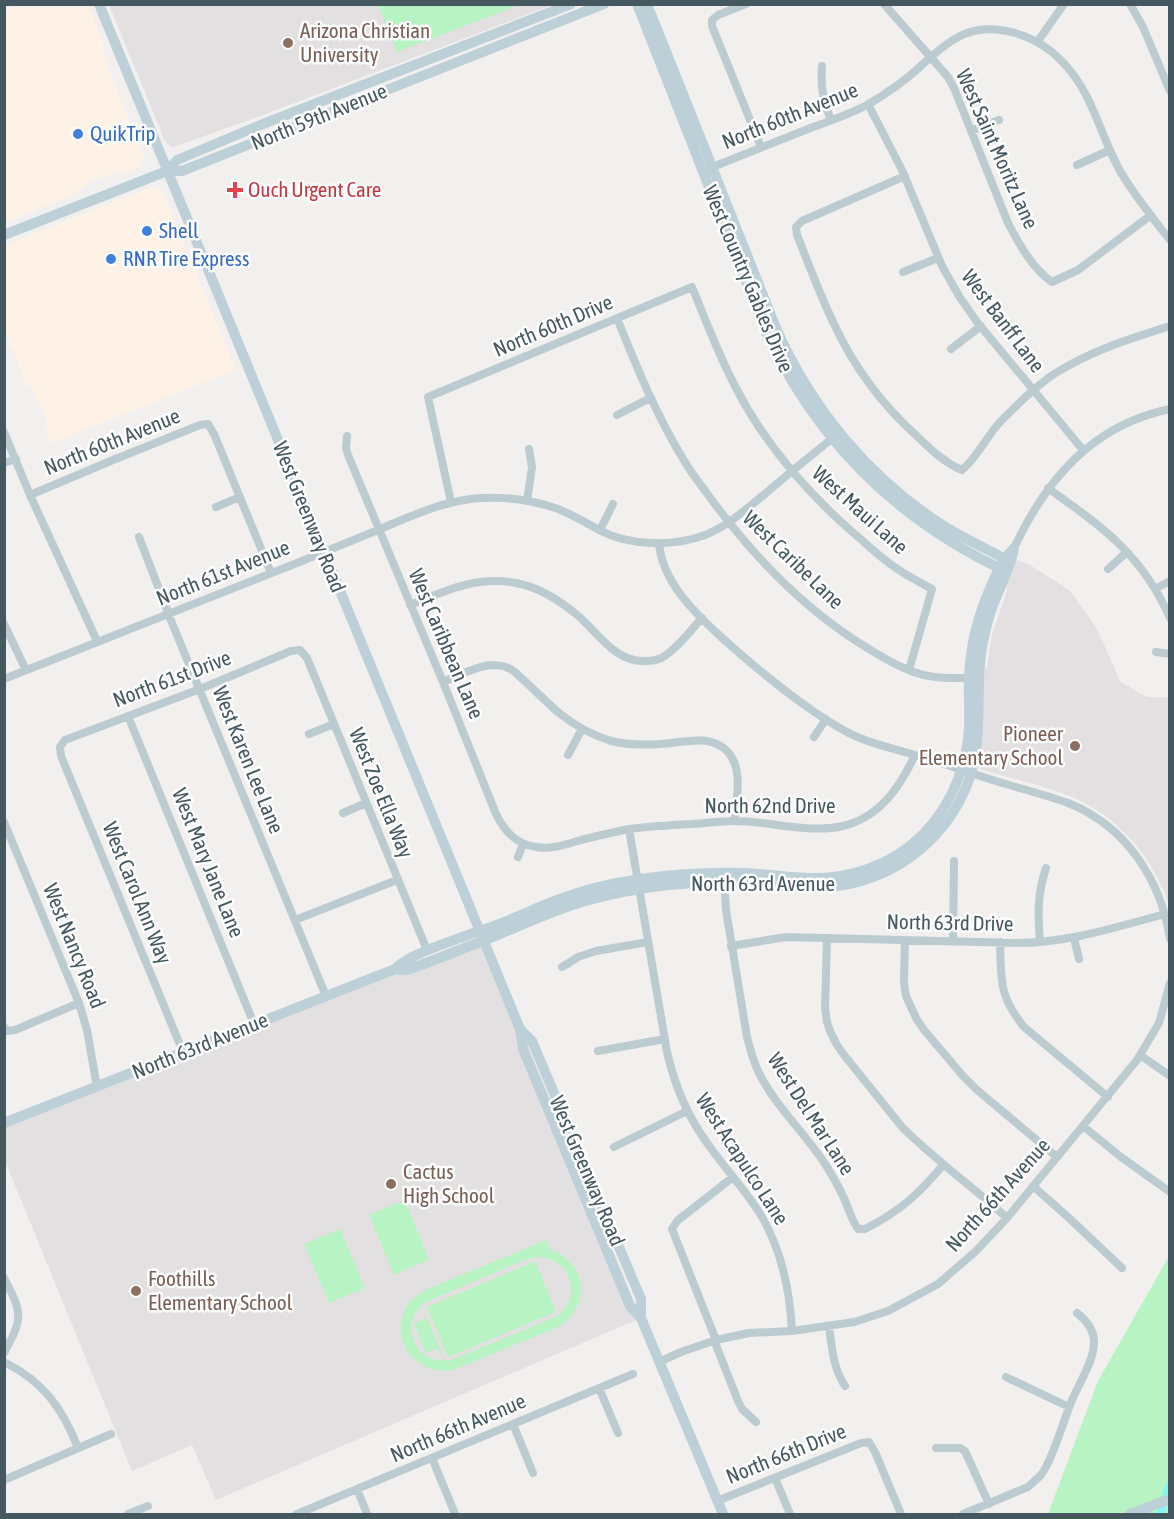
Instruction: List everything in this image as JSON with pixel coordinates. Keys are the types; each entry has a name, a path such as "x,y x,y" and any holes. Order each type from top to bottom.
{"main road":[{"name":"West Greenway Road","path":"99,4 482,935 520,1029 523,1049 630,1306 641,1318 723,1515"},
{"name":"North 59th Avenue","path":"167,171 177,160 239,134 571,4"},
{"name":"North 59th Avenue","path":"4,235 167,171 182,171 604,4"},
{"name":"West Country Gables Drive","path":"637,4 707,169"},
{"name":"West Country Gables Drive","path":"646,4 666,51 763,324 774,350 805,404 873,482 924,525 953,543 1006,565"},
{"path":"291,113 297,126"},
{"path":"239,134 244,147"},
{"name":"North 63rd Avenue","path":"4,1123 395,969 403,961 428,950 482,935 639,884 700,882 725,878 816,888 828,887 856,882 882,873 914,855 938,833 955,810 967,771 977,749 973,736 973,678 988,618 1014,548"},
{"name":"North 63rd Avenue","path":"395,969 407,970 482,935"},
{"name":"West Greenway Road","path":"520,1029 532,1041 641,1299 641,1318"},
{"path":"577,1178 590,1178"},
{"path":"1130,1515 1170,1499"}],"street":[{"path":"746,4 718,15 712,20 712,26 761,147"},
{"name":"West Saint Moritz Lane","path":"884,4 948,77 1013,232 1044,276 1052,282 1078,270 1151,215"},
{"path":"1064,4 1038,41 1077,79 1096,114 1119,170 1170,240"},
{"path":"1130,4 1147,36 1170,91"},
{"name":"North 60th Avenue","path":"707,169 868,104 904,80 936,51 955,38 977,30 1001,29 1038,41"},
{"path":"822,66 821,87 831,120"},
{"name":"West Banff Lane","path":"868,104 905,176 938,258 959,296 1083,450"},
{"path":"971,131 999,120"},
{"path":"1077,165 1110,150"},
{"path":"905,176 802,221 796,227 797,235 826,308 862,373 880,398 912,432 953,466 962,470 970,464 995,427 1033,390 1054,374 1102,349 1170,326"},
{"path":"903,272 938,258"},
{"name":"North 60th Drive","path":"451,502 428,398 692,287"},
{"name":"West Maui Lane","path":"692,287 737,390 762,433 791,472 830,513 864,542 896,568 932,589 909,670"},
{"name":"West Caribe Lane","path":"617,318 650,398 685,463 729,523 772,572 829,622 860,644 909,670 934,677 973,678"},
{"path":"951,349 981,326"},
{"path":"617,415 650,398"},
{"name":"North 63rd Avenue","path":"1014,548 1031,514 1054,479 1083,450 1120,426 1149,414 1170,409"},
{"name":"North 60th Avenue","path":"30,495 200,425 208,424 240,497"},
{"path":"4,432 30,495 97,641"},
{"name":"West Caribbean Lane","path":"347,436 348,455 496,814 512,838 523,844"},
{"name":"North 61st Avenue","path":"4,679 427,509 451,502 471,498 527,501 581,518 600,530 618,537 659,544 691,540 729,523 835,436"},
{"path":"527,501 532,467 528,449"},
{"name":"North 60th Avenue","path":"4,463 15,459"},
{"path":"1048,488 1109,534 1127,552 1155,589 1170,618"},
{"path":"216,507 240,497 272,573"},
{"path":"600,530 613,504"},
{"name":"West Karen Lee Lane","path":"139,537 326,996"},
{"path":"659,544 664,564 676,588 702,618 764,675 826,719 861,739 1069,804 1097,819 1113,831 1127,844 1153,882 1165,914 1170,939"},
{"path":"1108,569 1127,552"},
{"path":"410,605 448,589 484,580 516,583 548,595 576,614 621,656 633,661 644,662 655,661 663,657 678,645 702,618"},
{"path":"1155,589 1170,581"},
{"path":"4,624 26,670"},
{"name":"North 61st Drive","path":"60,747 65,740 200,689 291,651 300,650"},
{"name":"West Zoe Ella Way","path":"300,650 307,658 428,950"},
{"path":"1156,651 1170,654"},
{"path":"443,682 477,668 489,666 508,668 560,714 582,729 604,739 618,743 662,744 690,740 716,743 731,756 736,770 735,821"},
{"name":"West Mary Jane Lane","path":"128,716 254,1024"},
{"path":"814,737 826,719"},
{"path":"309,734 334,724"},
{"path":"568,755 582,729"},
{"name":"West Carol Ann Way","path":"60,747 61,756 183,1052"},
{"name":"North 62nd Drive","path":"523,844 539,848 556,847 629,829 735,821 817,828 843,826 866,817 884,804 904,777 915,755"},
{"path":"343,813 366,803"},
{"name":"West Nancy Road","path":"4,822 79,1003 87,1030 97,1087"},
{"name":"West Acapulco Lane","path":"629,829 665,1039 674,1078 687,1111 711,1149 756,1207 775,1243 787,1279 792,1331"},
{"path":"518,857 523,844"},
{"path":"953,942 954,861"},
{"path":"1040,942 1038,902 1046,868"},
{"name":"West Del Mar Lane","path":"725,878 726,910 731,946 752,1057 772,1095 827,1168 858,1229 865,1229 905,1205 943,1165"},
{"path":"295,920 397,879"},
{"name":"North 63rd Drive","path":"731,946 786,938 1040,942 1074,938 1165,914"},
{"path":"827,938 825,1008 827,1022 837,1045 902,1127 943,1165 1007,1218"},
{"path":"1074,938 1079,959"},
{"path":"905,940 906,996 924,1030 970,1084 1057,1157"},
{"path":"562,967 578,957 596,951 648,942"},
{"path":"1000,942 1002,986 1013,1013 1024,1027 1108,1096"},
{"name":"North 66th Avenue","path":"659,1362 715,1340 854,1322 888,1311 938,1284 976,1251 1007,1218 1140,1055 1159,1023 1169,985"},
{"path":"6,1029 15,1029 79,1003"},
{"path":"598,1051 665,1039"},
{"path":"1140,1055 1170,1076"},
{"path":"614,1147 687,1111"},
{"path":"1083,1126 1170,1192"},
{"path":"733,1177 677,1221 672,1229 738,1401 742,1409 756,1422"},
{"path":"1032,1186 1078,1225 1122,1268"},
{"path":"4,1278 17,1308 19,1319 4,1353"},
{"path":"968,1514 1035,1482 1046,1467 1091,1358 1094,1339 1091,1328 1077,1313"},
{"path":"829,1326 835,1367 845,1386"},
{"path":"4,1362 34,1380 56,1403 78,1448"},
{"name":"North 66th Avenue","path":"297,1515 633,1374"},
{"path":"1006,1377 1069,1407"},
{"path":"599,1388 618,1433"},
{"path":"513,1424 533,1473"},
{"path":"4,1480 111,1434"},
{"name":"North 66th Drive","path":"717,1501 861,1443 869,1443 875,1452 901,1515"},
{"path":"936,1448 965,1450 988,1504"},
{"path":"432,1458 455,1515"},
{"path":"775,1478 790,1515"},
{"path":"357,1490 367,1515"},
{"path":"129,1515 148,1506"}],"shaded area":[{"path":"22,4 88,5 102,39 107,64 144,158 139,167 90,182 73,195 5,222 5,11"},
{"name":"Arizona Christian University","path":"109,5 552,5 271,112 171,147 165,141"},
{"path":"151,187 159,188 164,194 236,370 51,443 44,428 49,426 32,386 26,388 26,382 8,344 10,343 5,330 5,245"},
{"name":"Pioneer Elementary School","path":"1015,559 1030,565 1069,590 1098,631 1120,681 1148,697 1169,697 1169,906 1164,891 1144,855 1109,818 1070,796 978,767 983,671 987,667 992,634"},
{"name":"Cactus High School","path":"482,935 641,1318 216,1500 192,1445 132,1471 5,1161 5,1123"}],"green space":[{"path":"378,5 519,5 397,52"},
{"path":"405,1200 429,1260 394,1275 369,1215"},
{"path":"340,1229 365,1288 329,1303 304,1244"},
{"path":"546,1240 550,1249 562,1255 572,1264 581,1285 576,1308 558,1327 453,1370 435,1370 421,1364 410,1355 403,1342 401,1328 403,1314 411,1301 425,1290","holes":["540,1257 551,1260 566,1271 570,1280 570,1298 558,1316 451,1360 428,1357 414,1342 411,1333 412,1322 416,1312 424,1303 527,1259"]},
{"path":"1169,1256 1169,1514 1048,1514 1098,1381"},
{"path":"535,1261 556,1312 448,1357 427,1307"},
{"path":"425,1315 444,1359 438,1348 426,1353 414,1324 426,1318"}],"waterway":[{"path":"1160,1514 1170,1484"}],"place":[{"name":"Arizona Christian University","path":"288,43"},
{"name":"QuikTrip","path":"78,134"},
{"name":"Ouch Urgent Care","path":"235,190"},
{"name":"Shell","path":"147,231"},
{"name":"RNR Tire Express","path":"111,259"},
{"name":"Pioneer Elementary School","path":"1075,746"},
{"name":"Cactus High School","path":"391,1184"},
{"name":"Foothills Elementary School","path":"136,1291"}]}
